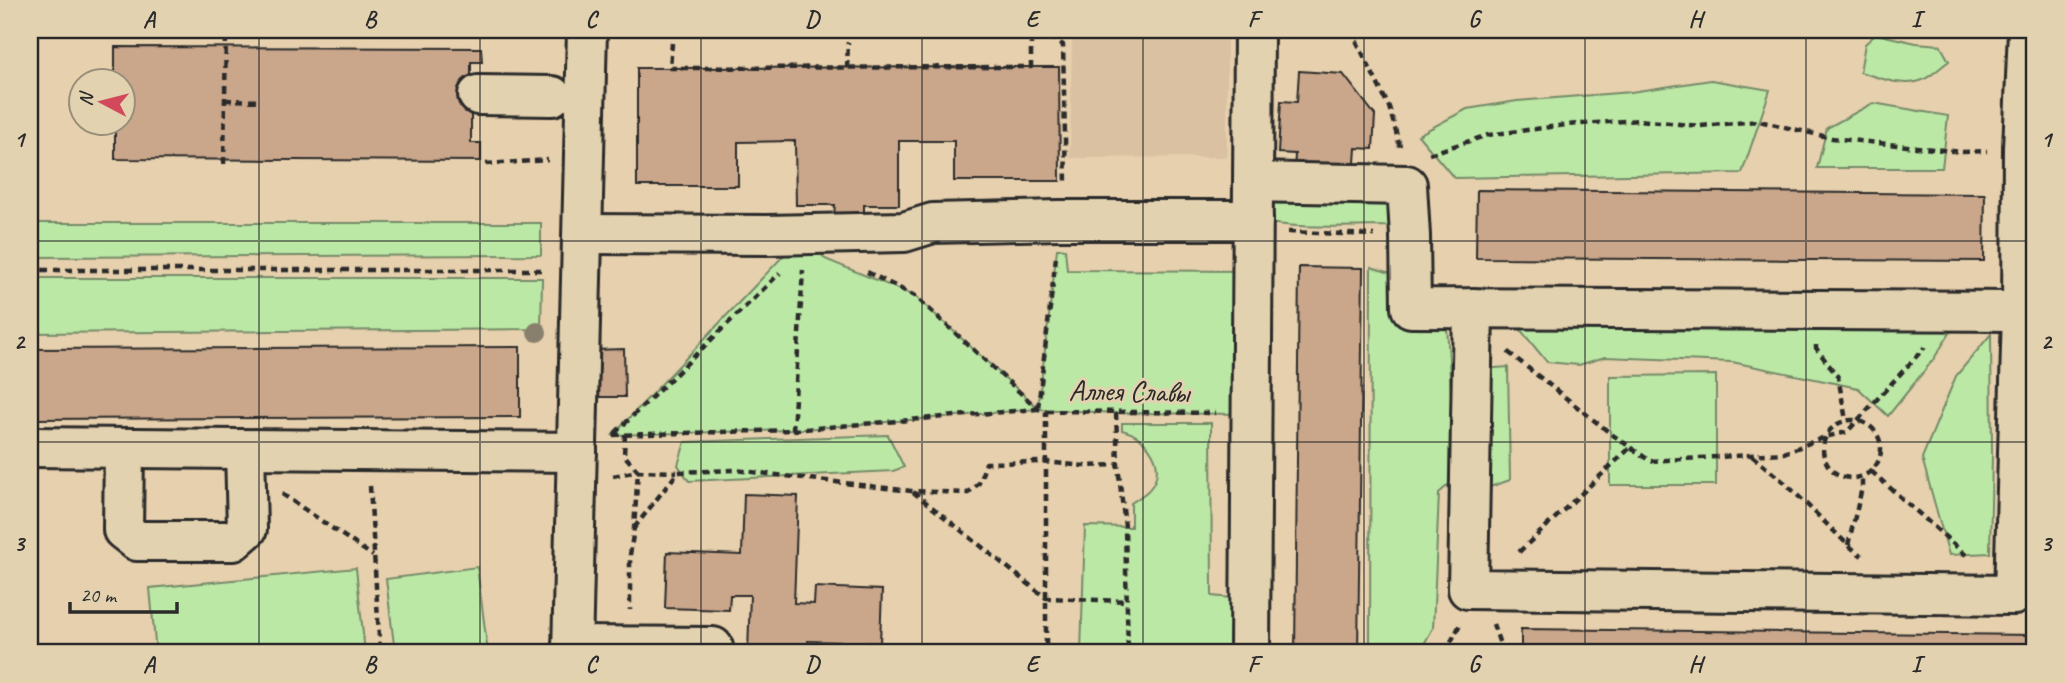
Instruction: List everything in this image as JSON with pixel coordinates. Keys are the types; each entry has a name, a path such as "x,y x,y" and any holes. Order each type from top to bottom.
{"lane":[{"path":"587,30 582,252 588,443 572,650 630,646 713,647"},
{"path":"1473,308 1468,589 2025,605 2022,311 2030,107 2028,30"},
{"path":"1242,32 1253,182 1264,226 1250,653"},
{"path":"478,95 552,96"},
{"path":"1253,182 1407,185 1411,308 2022,311"},
{"path":"582,252 756,235 904,232 933,223 1067,220 1264,226"},
{"path":"30,447 124,449 245,460 588,443"},
{"path":"124,449 123,530 137,541 233,541 247,529 245,460"}],"path":[{"path":"113,35 185,30"},
{"path":"224,164 226,30"},
{"path":"1040,30 1063,45 1067,220"},
{"path":"1351,30 1390,107 1402,151"},
{"path":"30,31 85,32"},
{"path":"1052,37 1242,32"},
{"path":"847,68 848,42"},
{"path":"672,43 670,68 1031,67 1031,43"},
{"path":"225,100 261,101"},
{"path":"1428,155 1488,135 1566,125 1639,120 1700,126 1759,121 1832,138 1962,152 1989,150"},
{"path":"486,164 551,160"},
{"path":"1264,226 1410,236"},
{"path":"793,430 805,233"},
{"path":"30,270 582,252"},
{"path":"1038,409 1056,257"},
{"path":"613,435 782,271"},
{"path":"871,274 915,296 1038,409"},
{"path":"1816,310 1816,348 1838,377 1846,420"},
{"path":"1507,351 1610,433 1650,461 1784,453 1825,437 1847,432 1921,351"},
{"path":"588,443 625,434 793,430 1038,409"},
{"name":"Аллея Славы","path":"1038,409 1116,413 1212,413"},
{"path":"1046,411 1046,653"},
{"path":"1116,413 1125,527 1128,653"},
{"path":"1846,420 1858,420 1871,426 1878,434 1881,454 1878,464 1871,471 1862,477 1852,478 1833,471 1827,464 1824,454 1825,437 1831,428 1846,420"},
{"path":"625,434 624,455 638,471 629,555 630,646"},
{"path":"1480,589 1631,447"},
{"path":"1751,456 1785,483 1868,561"},
{"path":"245,460 374,556"},
{"path":"638,471 735,470 911,491 968,493 979,483 986,463 1118,465"},
{"path":"1871,471 2025,605"},
{"path":"634,528 678,472"},
{"path":"1848,545 1862,477"},
{"path":"369,483 380,653"},
{"path":"911,491 1046,598 1127,601"}],"shaded area":[{"path":"1227,37 1227,157 1070,158 1072,39"}],"green space":[{"path":"1876,34 1940,45 1949,61 1925,79 1909,83 1860,72 1865,44"},
{"path":"1711,80 1770,90 1742,173 1454,178 1418,135 1467,109 1517,101 1631,92"},
{"path":"1873,103 1948,116 1942,168 1817,168 1827,128"},
{"path":"1400,193 1402,226 1317,227 1267,223 1267,205 1276,196"},
{"path":"30,223 541,223 541,255 30,257"},
{"path":"805,233 825,259 915,296 1038,408 1057,249 1065,249 1067,270 1253,271 1251,414 1116,413 1038,409 793,430 613,435"},
{"path":"1371,267 1400,276 1447,326 1456,478 1439,493 1433,628 1419,653 1370,653"},
{"path":"30,278 542,278 541,329 30,333"},
{"path":"1957,322 1933,360 1888,416 1858,388 1732,362 1605,357 1579,365 1547,362 1519,328"},
{"path":"1991,334 1990,553 1949,555 1922,458 1956,376"},
{"path":"1508,367 1510,480 1484,489 1483,369"},
{"path":"1716,375 1716,485 1610,485 1610,376"},
{"path":"1122,423 1211,423 1212,596 1231,598 1229,653 1081,653 1085,526 1131,527 1131,503 1151,487 1157,472 1154,456 1144,442 1122,430"},
{"path":"888,435 904,467 893,471 689,481 678,465 685,442"},
{"path":"477,567 488,653 395,653 386,579"},
{"path":"356,568 365,653 156,653 150,588"}],"building":[{"path":"115,47 481,48 482,62 471,62 471,143 481,143 481,161 115,159 115,136 136,136 136,66 115,66"},
{"path":"1059,67 1060,181 954,181 954,141 899,141 899,205 864,205 864,216 834,216 835,205 796,205 795,141 738,142 738,186 637,186 637,68"},
{"path":"1299,71 1343,74 1375,115 1373,149 1356,148 1354,177 1294,173 1295,154 1278,153 1281,101 1297,102"},
{"path":"1477,190 1985,194 1984,261 1476,258"},
{"path":"1299,267 1363,268 1358,653 1295,653"},
{"path":"520,347 520,417 30,419 30,349"},
{"path":"624,349 625,397 594,397 593,350"},
{"path":"744,494 798,496 794,603 814,604 815,587 882,590 880,643 808,641 808,653 748,653 750,595 730,595 729,610 665,608 667,552 742,555"},
{"path":"1521,629 2034,635 2034,653 1521,653"}]}
